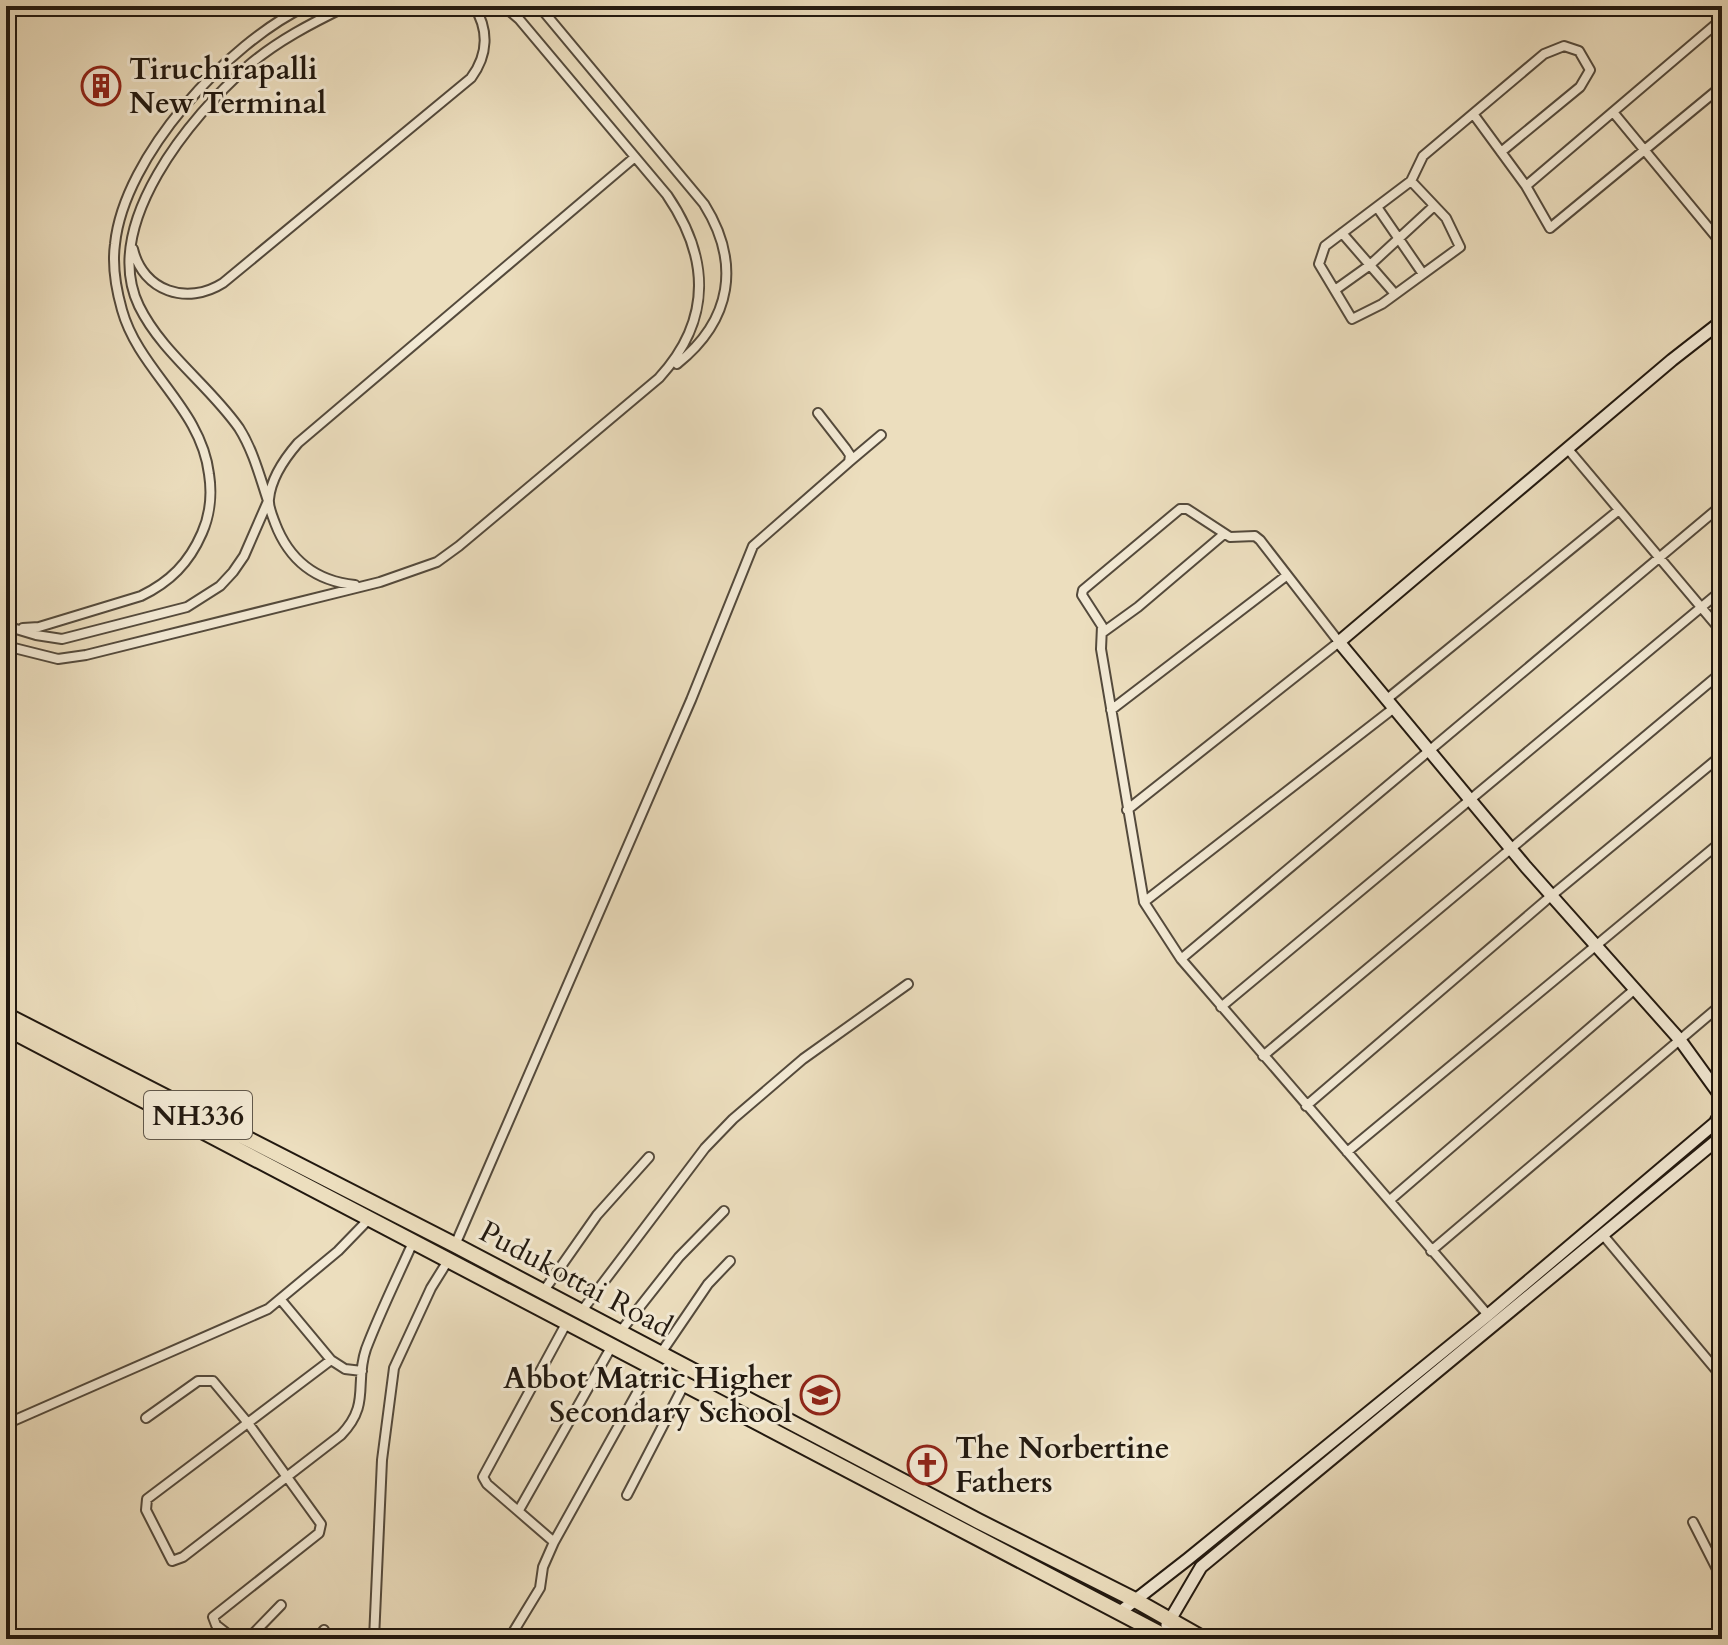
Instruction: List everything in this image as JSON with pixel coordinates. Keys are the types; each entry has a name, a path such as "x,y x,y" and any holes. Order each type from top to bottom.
{"highway":[{"name":"Pudukottai Road","path":"6,1015 452,1252 567,1321 616,1339 812,1434 1135,1600 1204,1639"},
{"name":"Pudukottai Road","path":"6,1028 414,1240 452,1252 543,1292 581,1312 616,1339"},
{"name":"Pudukottai Road","path":"656,1360 685,1383 806,1449 1165,1637"},
{"path":"806,1449 812,1434"}],"street":[{"path":"6,625 39,627 157,589 188,561 205,528 211,497 208,466 193,422 129,330 114,269 118,227 139,175 176,116 199,88 257,35 306,6"},
{"path":"347,6 266,52 229,85 198,119 155,180 134,224 130,268 132,289 152,327 238,427 248,444 282,539 297,560 318,576 342,584 380,582"},
{"path":"134,224 132,241 136,259 151,281 168,291 187,295 215,288 471,78 481,62 485,43 483,24 474,6"},
{"path":"504,6 519,19 635,157 680,214 690,235 698,264 700,289 697,314 683,348 659,378"},
{"path":"6,646 46,657 70,659 380,582 425,567 448,555 693,351 722,304 728,283 719,233 704,204 539,6"},
{"path":"1526,186 1722,19"},
{"path":"1411,181 1446,218 1460,247 1395,294 1352,319 1319,264 1325,246 1411,181 1423,156 1544,54 1564,46 1579,51 1590,70 1580,87 1501,152"},
{"path":"1474,115 1526,186 1550,228 1722,86"},
{"path":"1613,112 1722,244"},
{"path":"6,625 36,635 62,639 187,607 204,598 233,572 244,556 282,464 298,443 635,157"},
{"path":"1335,290 1400,240 1434,206"},
{"path":"1377,207 1423,274"},
{"path":"1342,233 1395,294"},
{"path":"1127,810 1339,642 1722,321"},
{"path":"818,413 850,455 849,462"},
{"path":"374,1639 382,1460 394,1368 431,1288 452,1252 691,700 753,546 881,435"},
{"path":"1567,448 1722,632"},
{"path":"1181,959 1722,505"},
{"path":"1488,1315 1181,959 1144,902 1101,649 1102,626 1085,602 1083,590 1180,509 1187,509 1230,537 1255,536 1511,849 1680,1040 1722,1099"},
{"path":"1144,902 1390,704 1619,510"},
{"path":"1102,633 1138,607 1224,534"},
{"path":"1111,710 1286,576"},
{"path":"1221,1007 1722,590"},
{"path":"1263,1056 1722,672"},
{"path":"1306,1106 1551,896 1722,755"},
{"path":"1347,1152 1722,841"},
{"path":"581,1312 705,1148 733,1119 803,1059 908,984"},
{"path":"1390,1200 1635,989"},
{"path":"1431,1251 1722,1004"},
{"path":"1165,1637 1170,1619 1201,1567 1488,1315 1715,1123 1722,1110"},
{"path":"1120,1612 1598,1239 1722,1136"},
{"path":"543,1292 597,1215 649,1157"},
{"path":"519,1510 616,1339 679,1257 724,1211"},
{"path":"6,1424 268,1309 338,1251 371,1218"},
{"path":"1585,1233 1598,1239 1722,1377"},
{"path":"331,1360 147,1499 146,1510 172,1561 183,1557 352,1423 360,1402 366,1349 414,1240"},
{"path":"509,1639 540,1588 543,1567 554,1542 656,1360 700,1294 730,1261"},
{"path":"281,1300 331,1360 345,1369 362,1371"},
{"path":"554,1542 487,1484 483,1477 567,1321"},
{"path":"146,1418 198,1381 206,1379 218,1385 321,1524 321,1529 213,1617 220,1628 234,1639"},
{"path":"627,1495 685,1383"},
{"path":"1693,1522 1722,1579"},
{"path":"248,1639 281,1605"},
{"path":"213,1639 220,1628"},
{"path":"317,1639 324,1630"}],"place":[{"name":"Tiruchirapalli New Terminal","path":"101,86"},
{"name":"Abbot Matric Higher Secondary School","path":"820,1395"},
{"name":"The Norbertine Fathers","path":"927,1465"}]}
